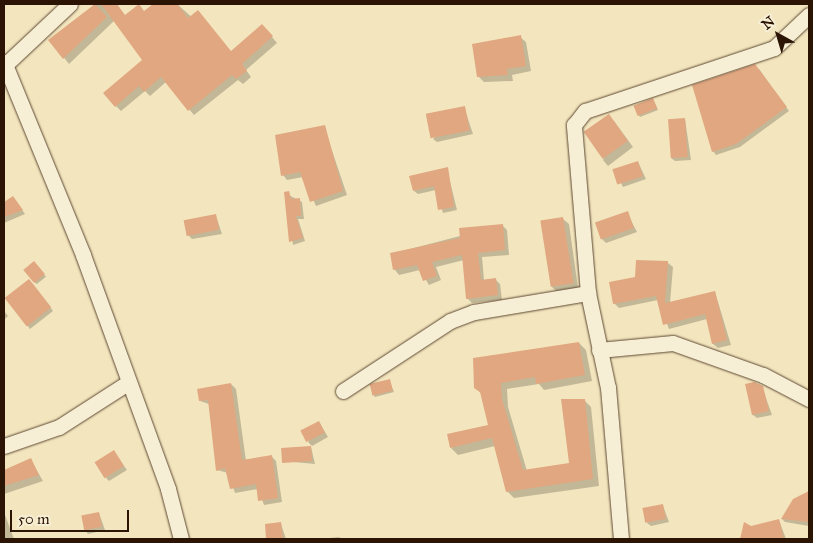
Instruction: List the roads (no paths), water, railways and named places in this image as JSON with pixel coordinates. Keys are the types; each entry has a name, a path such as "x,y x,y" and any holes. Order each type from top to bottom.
{"street":[{"path":"70,4 5,63 129,382 168,489 181,539"},
{"path":"621,539 608,388 598,350 588,293 574,125 585,111 774,48 809,15"},
{"path":"343,391 450,321 474,312 588,293"},
{"path":"598,350 673,343 763,375 809,399"},
{"path":"4,446 59,427 129,382"}]}
